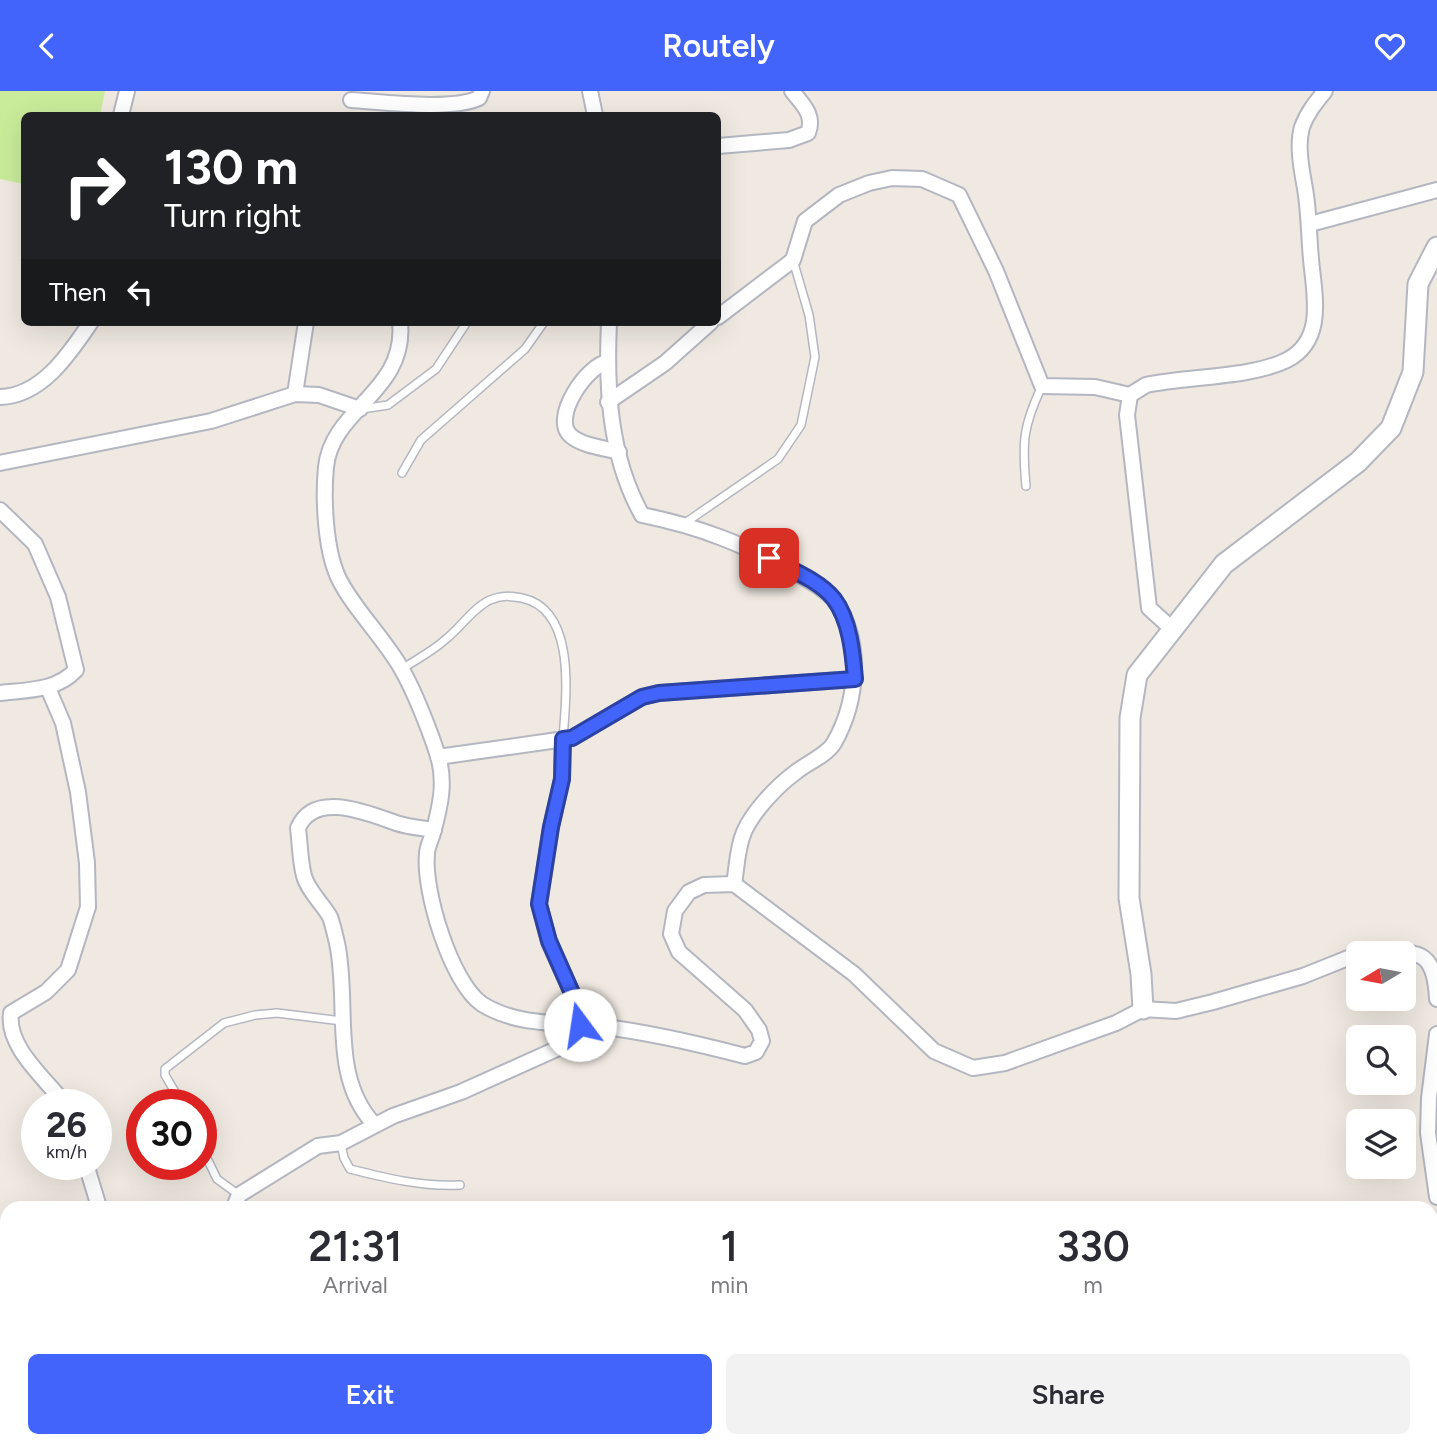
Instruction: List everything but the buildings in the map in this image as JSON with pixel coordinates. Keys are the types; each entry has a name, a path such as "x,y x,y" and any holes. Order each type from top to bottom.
{"street":[{"path":"122,112 127,91"},
{"path":"350,95 448,104 471,102 479,98 482,91"},
{"path":"590,91 594,112"},
{"path":"721,146 789,140 808,133 812,124 807,109 792,91"},
{"path":"721,315 793,260 805,221 839,195 892,177 922,179 959,195 996,271 1042,386 1095,387 1130,395 1146,385 1177,378 1264,367 1288,359 1304,346 1311,334 1315,317 1310,224 1300,154 1302,128 1313,106 1325,91"},
{"path":"1310,224 1437,190"},
{"path":"1143,1009 1141,974 1129,898 1130,718 1137,675 1171,628 1224,564 1358,462 1391,428 1413,372 1418,284 1437,247"},
{"path":"0,397 30,389 69,355 87,326"},
{"path":"295,394 305,326"},
{"path":"400,326 402,339 394,366 334,437 326,466 327,540 338,577 402,669 438,757 443,789 427,854 433,908 445,946 471,993 481,1003 511,1018 604,1027 675,1038 745,1056 756,1052 762,1041 759,1030 745,1010 679,952 671,934 675,911 689,893 704,885 734,884 854,974 934,1051 973,1068 1005,1063 1116,1023 1143,1009 1176,1011 1213,1002 1303,976 1346,959"},
{"path":"609,326 608,402 632,496 642,515 684,524 741,543 811,582 834,600 847,627 855,679 848,715 832,746 793,773 745,829 734,884"},
{"path":"608,402 664,363 706,326"},
{"path":"608,362 594,366 569,403 564,422 570,436 619,452"},
{"path":"0,463 211,421 295,394 319,395 360,409"},
{"path":"1130,395 1127,415 1149,608 1171,628"},
{"path":"0,510 35,544 58,597 76,670 65,681 48,688 0,693"},
{"path":"438,757 572,738 642,697 659,693 855,679"},
{"path":"48,688 63,723 78,792 88,907 68,970 46,992 11,1013 10,1023 15,1041 53,1089"},
{"path":"563,739 562,779 551,827 539,904 549,941 572,993 580,1025"},
{"path":"374,1124 361,1110 352,1087 342,1021 342,980 338,946 330,918 304,879 298,828 314,810 327,807 365,812 398,824 434,830"},
{"path":"1416,954 1428,958 1435,975 1437,999"},
{"path":"237,1201 318,1146 341,1143 374,1124 461,1091 604,1027"},
{"path":"1437,1034 1429,1098 1428,1133 1437,1197"},
{"path":"91,1180 97,1201"}],"lane":[{"path":"684,524 778,459 801,425 815,357 809,315 793,260"},
{"path":"360,409 388,405 436,369 464,326"},
{"path":"402,473 421,440 525,349 541,326"},
{"path":"1026,486 1023,458 1026,420 1042,386"},
{"path":"402,669 446,639 487,601 503,596 534,601 552,615 562,643 566,687 563,739"},
{"path":"173,1089 165,1075 165,1069 224,1023 255,1015 277,1013 342,1021"},
{"path":"341,1143 350,1169 396,1181 439,1186 460,1185"},
{"path":"217,1180 237,1201"}],"green space":[{"path":"0,91 105,91 101,112 21,112 21,183 0,179"}],"route":[{"path":"580,1025 572,993 549,941 539,904 551,827 562,779 563,739 572,738 642,697 659,693 855,679 847,627 834,600 811,582 769,558"}]}
